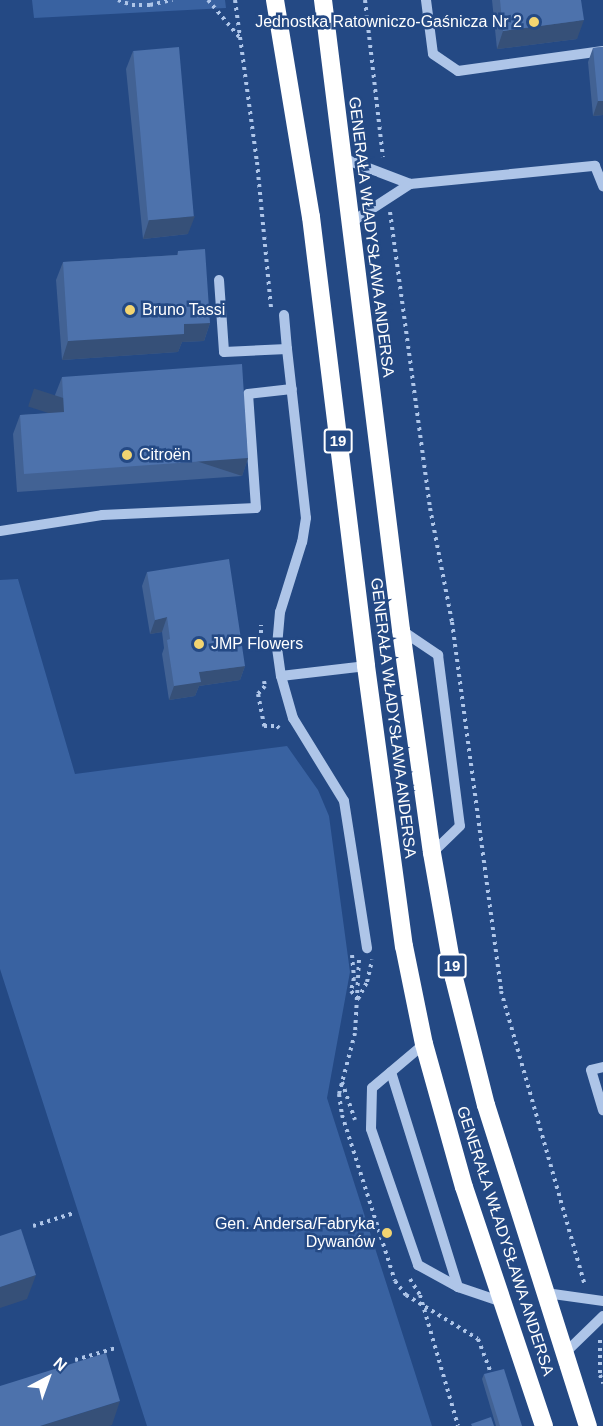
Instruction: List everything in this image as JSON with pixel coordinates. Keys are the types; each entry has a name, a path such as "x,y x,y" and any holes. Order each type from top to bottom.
{"highway":[{"name":"GENERAŁA WŁADYSŁAWA ANDERSA","path":"275,0 311,216 397,903 424,1044 464,1187 544,1426"},
{"name":"GENERAŁA WŁADYSŁAWA ANDERSA","path":"323,0 401,630 432,853 454,978 486,1105 588,1426"}],"lane":[{"path":"426,0 433,54 458,71 603,51"},
{"path":"342,158 410,184 595,166 603,186"},
{"path":"350,223 410,184"},
{"path":"219,280 225,352 287,349"},
{"path":"284,315 306,518 280,612 277,648 287,705 292,718 344,801 367,948"},
{"path":"0,531 102,515 256,508 248,394 292,389"},
{"path":"401,630 438,656 460,826 432,853"},
{"path":"281,676 366,666"},
{"path":"424,1044 372,1088 371,1129 417,1265 458,1287 502,1302"},
{"path":"603,1067 591,1070 603,1110"},
{"path":"391,1072 458,1287"},
{"path":"546,1293 603,1301"},
{"path":"565,1353 603,1316"}],"path":[{"path":"118,0 132,5 150,5 172,0"},
{"path":"208,0 241,38"},
{"path":"236,0 273,318"},
{"path":"365,0 384,161"},
{"path":"390,213 430,508 452,622 501,991 585,1286"},
{"path":"262,621 260,632 262,652"},
{"path":"264,675 265,686 258,694 264,726 277,726 284,735"},
{"path":"350,944 354,978 351,991 358,999"},
{"path":"358,999 367,982 372,961 367,948 359,956 355,1033 339,1094 342,1115 395,1281 406,1295 478,1339 496,1386"},
{"path":"33,1226 74,1213"},
{"path":"422,1306 458,1426"},
{"path":"600,1339 600,1375 603,1383"},
{"path":"75,1360 116,1348"},
{"path":"487,1363 486,1370 489,1379"}],"shaded area":[{"path":"32,0 225,0 226,8 34,18"},
{"path":"18,579 75,774 287,746 318,790 329,816 350,972 327,1098 432,1426 147,1426 0,969 0,580"}],"building":[{"path":"500,0 581,0 584,20 503,31"},
{"path":"179,47 194,216 148,220 133,51"},
{"path":"603,47 603,101 598,101 593,48"},
{"name":"Bruno Tassi","path":"205,249 210,323 184,324 184,334 68,341 63,262 178,255 178,251"},
{"name":"Citroën","path":"242,364 248,458 24,474 20,415 64,412 62,377"},
{"name":"JMP Flowers","path":"229,559 245,666 199,672 201,682 174,686 167,640 170,639 167,617 155,620 147,572"},
{"path":"21,1229 36,1275 0,1287 0,1236"},
{"path":"106,1353 120,1401 40,1426 0,1426 0,1386"},
{"path":"504,1369 522,1426 500,1426 484,1374"},
{"path":"491,1417 494,1426 472,1426 471,1424"}],"place":[{"name":"Jednostka Ratowniczo-Gaśnicza Nr 2","path":"534,22"},
{"name":"Bruno Tassi","path":"130,310"},
{"name":"Citroën","path":"127,455"},
{"name":"JMP Flowers","path":"199,644"},
{"name":"Gen. Andersa/Fabryka Dywanów","path":"387,1233"}]}
